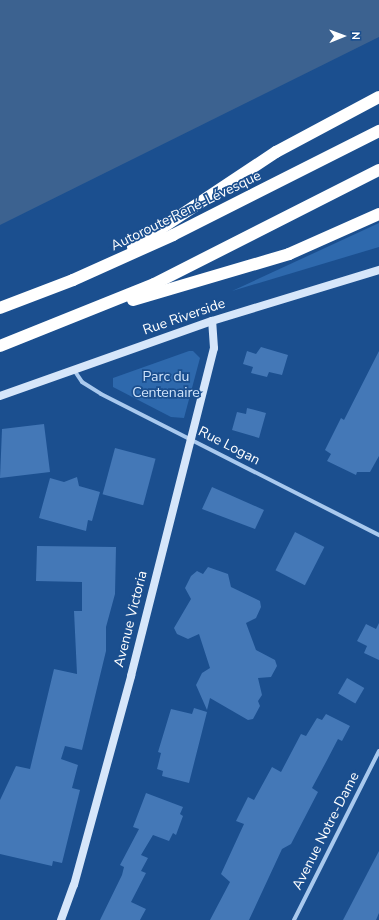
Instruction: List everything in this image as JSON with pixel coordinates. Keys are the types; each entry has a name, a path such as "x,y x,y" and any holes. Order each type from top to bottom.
{"highway":[{"path":"100,268 276,152 379,97"},
{"name":"Autoroute René-Lévesque","path":"0,308 100,268 251,197 379,131"},
{"path":"0,346 76,316 195,265 379,170"},
{"path":"76,316 289,254 379,214"}],"street":[{"name":"Rue Riverside","path":"0,396 212,322 379,270"},
{"name":"Avenue Victoria","path":"61,920 74,885 130,676 189,438 214,348 212,322"},
{"name":"Rue Logan","path":"74,370 86,385 379,535"},
{"name":"Avenue Notre-Dame","path":"294,920 379,751"}],"green space":[{"path":"379,223 379,247 232,291"},
{"name":"Parc du Centenaire","path":"189,351 193,351 200,358 184,418 171,417 113,387 113,378"}],"shaded area":[{"path":"0,0 379,0 379,37 0,225"}],"building":[{"path":"261,347 288,355 282,375 269,372 267,377 251,373 253,367 243,364 247,351 256,354"},
{"path":"379,351 379,456 370,472 357,472 356,475 327,461 331,454 325,450 341,418 344,420"},
{"path":"247,408 266,413 259,438 232,430 237,412 246,414"},
{"path":"44,424 50,472 0,478 2,429"},
{"path":"115,448 156,459 143,505 103,494"},
{"path":"77,477 79,486 100,492 92,521 88,520 86,531 39,518 50,478 64,482"},
{"path":"212,487 264,510 255,529 202,509"},
{"path":"295,532 324,547 305,585 275,570"},
{"path":"37,546 116,547 115,594 106,627 106,651 82,750 65,746 61,759 78,765 72,788 80,790 62,863 53,861 52,866 0,854 0,800 16,766 30,769 54,669 77,674 74,611 82,611 82,582 36,581"},
{"path":"208,567 228,574 231,587 260,601 261,607 256,618 246,623 256,650 275,660 277,666 271,677 258,678 262,695 258,701 260,706 253,719 248,720 210,698 207,710 196,685 202,673 210,668 199,634 188,639 177,634 174,628 191,599 185,588 191,576 197,571 203,574"},
{"path":"379,623 379,660 364,653 367,646 357,641 366,624 376,629"},
{"path":"347,678 364,688 355,704 338,694"},
{"path":"194,708 207,712 189,783 162,776 163,771 157,769 161,753 158,752 171,709 192,714"},
{"path":"326,714 350,726 342,741 338,739 312,788 318,792 291,844 282,849 249,920 210,920 230,882 221,874 244,824 236,821 248,797 254,800 272,767 281,772 301,734 306,736 317,718 322,720"},
{"path":"146,793 183,807 180,814 183,816 176,835 173,833 169,841 153,835 141,855 148,858 141,871 146,873 131,902 146,909 140,920 100,920 122,875 124,867 120,865 139,829 133,827"},
{"path":"379,851 379,913 376,920 343,920"}]}
